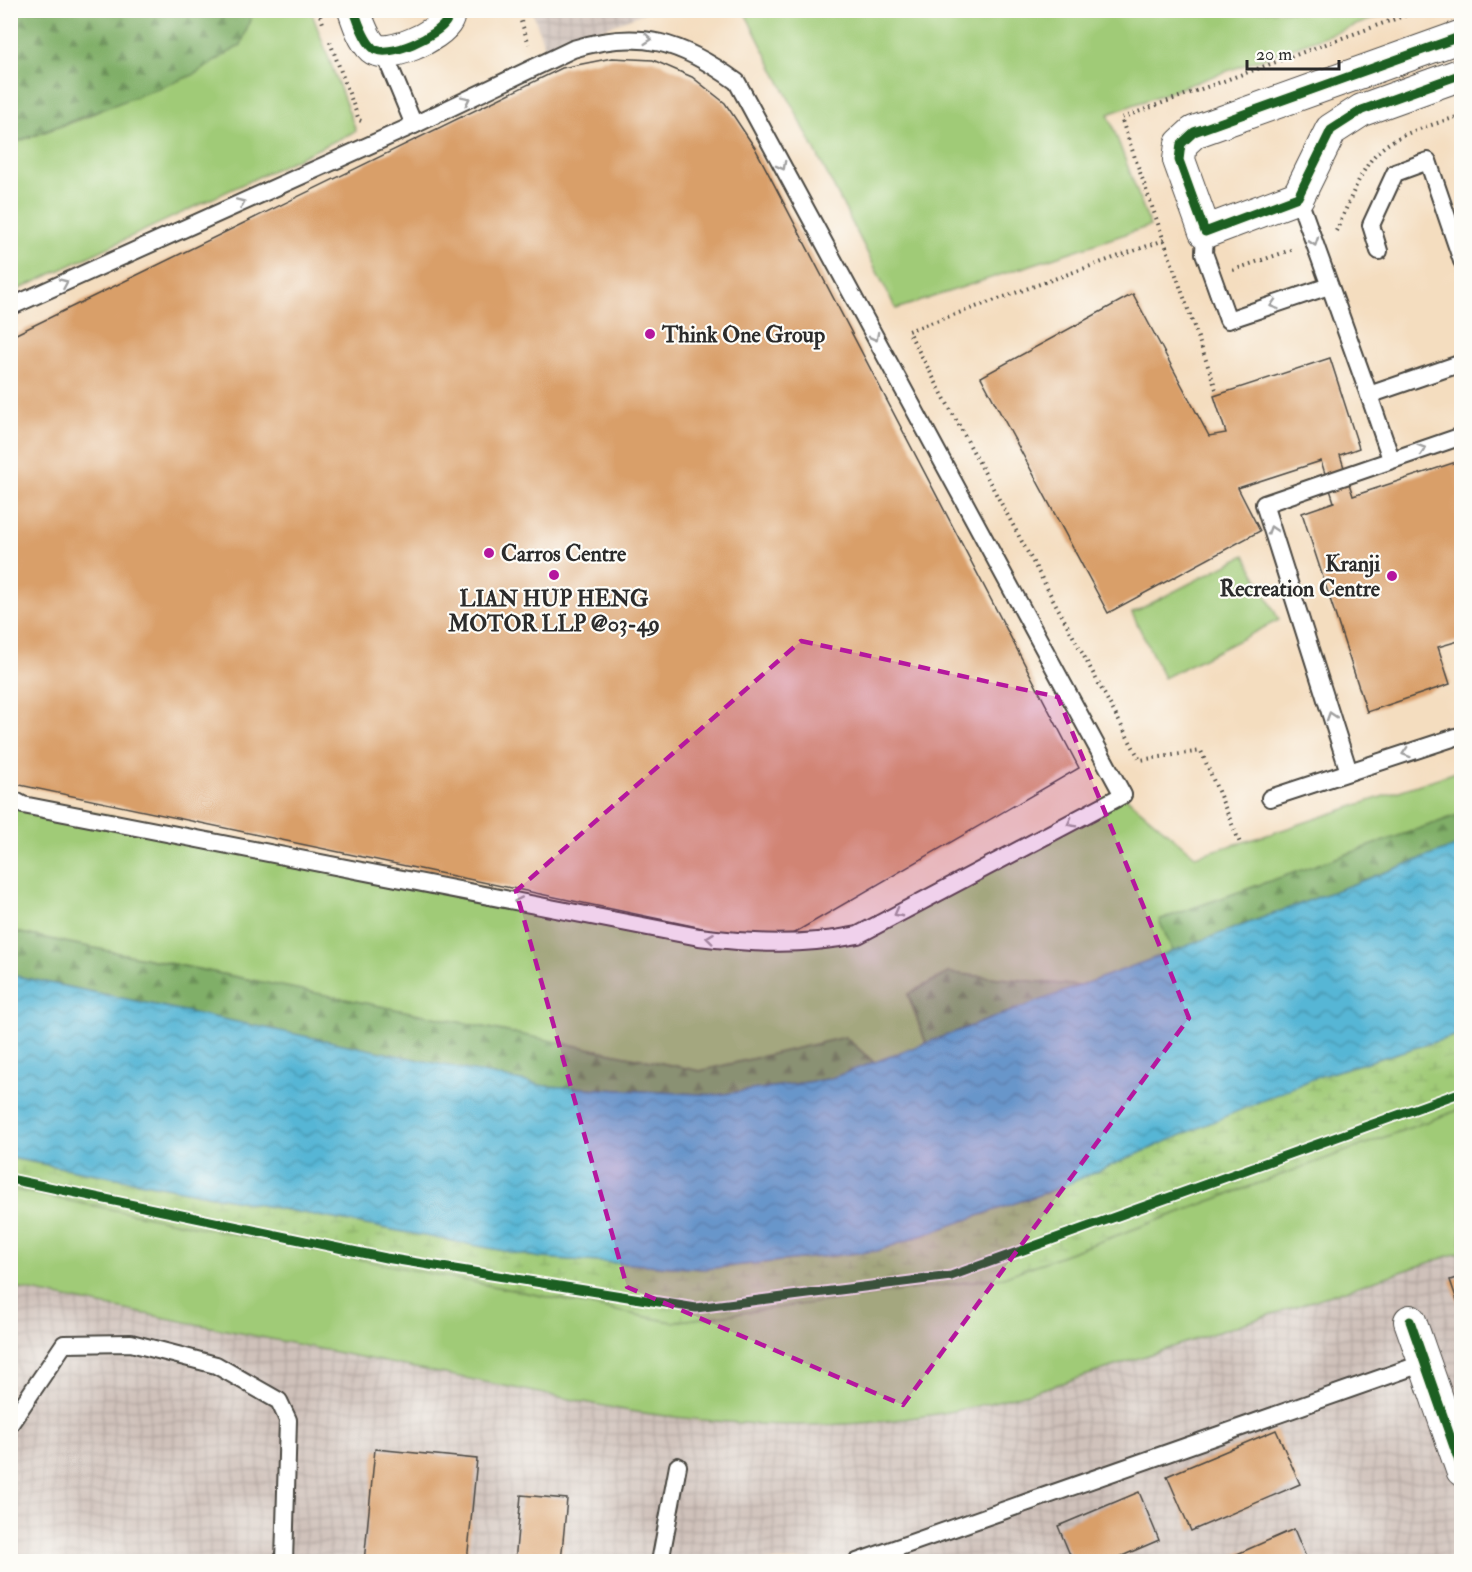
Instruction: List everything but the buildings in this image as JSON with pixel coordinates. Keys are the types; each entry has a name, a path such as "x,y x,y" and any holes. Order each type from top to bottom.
{"street":[{"path":"354,10 373,48 384,53 394,52 434,33 447,20 449,10"},
{"path":"1461,36 1194,132 1181,144 1179,160 1205,232 1298,197 1331,130 1362,110 1461,74"},
{"path":"1410,1321 1461,1470"}],"lane":[{"path":"10,307 414,125 573,49 601,40 627,38 659,40 690,52 737,82 1123,795 858,935 818,943 756,944 699,937 23,805 10,798"},
{"path":"384,53 414,125"},
{"path":"1379,251 1371,225 1395,173 1428,161 1461,261"},
{"path":"1298,197 1391,459"},
{"path":"1205,232 1204,253 1228,320 1329,286"},
{"path":"1369,395 1461,363"},
{"path":"1349,772 1264,504 1461,436"},
{"path":"1270,798 1461,735"},
{"path":"10,1424 64,1344 131,1343 216,1365 279,1401 288,1420 284,1562"},
{"path":"857,1562 1424,1363"},
{"path":"660,1562 678,1466"}],"path":[{"path":"1164,240 908,331 1140,760 1201,751 1240,843"}],"highlighted area":[{"path":"801,641 1058,697 1189,1018 903,1405 627,1287 516,891"}],"shaded area":[{"path":"532,10 648,11 546,52"},
{"path":"1461,1252 1461,1561 11,1561 10,1287 629,1411 700,1421 840,1425 934,1414 1038,1391"}],"green space":[{"path":"11,10 253,11 241,45 193,75 11,144"},
{"path":"253,11 311,11 356,131 11,293 11,144 84,118 241,45"},
{"path":"744,11 1395,11 1108,114 1150,226 896,309"},
{"path":"1245,555 1279,620 1164,678 1132,613"},
{"path":"1462,770 1461,814 1159,920 1173,951 1080,986 948,973 908,994 926,1043 875,1063 845,1037 700,1071 11,931 10,796 699,937 858,935 1123,795 1195,856 1264,836"},
{"path":"1461,814 1461,844 1173,951 1159,920"},
{"path":"10,931 700,1071 845,1037 875,1063 829,1079 717,1095 545,1086 11,975"},
{"path":"948,973 1080,986 926,1043 908,994"},
{"path":"1461,1034 1461,1109 1003,1277 672,1322 11,1189 10,1158 542,1258 704,1269 877,1251 1056,1189 1317,1077"},
{"path":"1461,1109 1461,1252 1056,1385 967,1408 898,1420 783,1425 706,1420 629,1411 11,1287 10,1189 672,1322 1003,1277"}],"water":[{"path":"1461,844 1461,1034 1317,1077 1056,1189 877,1251 704,1269 542,1258 11,1158 11,975 545,1086 717,1095 829,1079"}],"cycle path":[{"path":"354,10 367,40 373,48 380,51 401,48 424,39 442,26 448,19 449,10"},
{"path":"1462,36 1194,132 1181,144 1179,160 1205,232 1298,197 1331,130 1362,110 1462,74"},
{"path":"10,1179 386,1258 696,1308 951,1276 1462,1092"},
{"path":"1410,1321 1462,1470"}],"place":[{"name":"Think One Group","path":"650,334"},
{"name":"Carros Centre","path":"489,553"},
{"name":"LIAN HUP HENG MOTOR LLP @03-49","path":"554,575"},
{"name":"Kranji Recreation Centre","path":"1392,576"}]}
